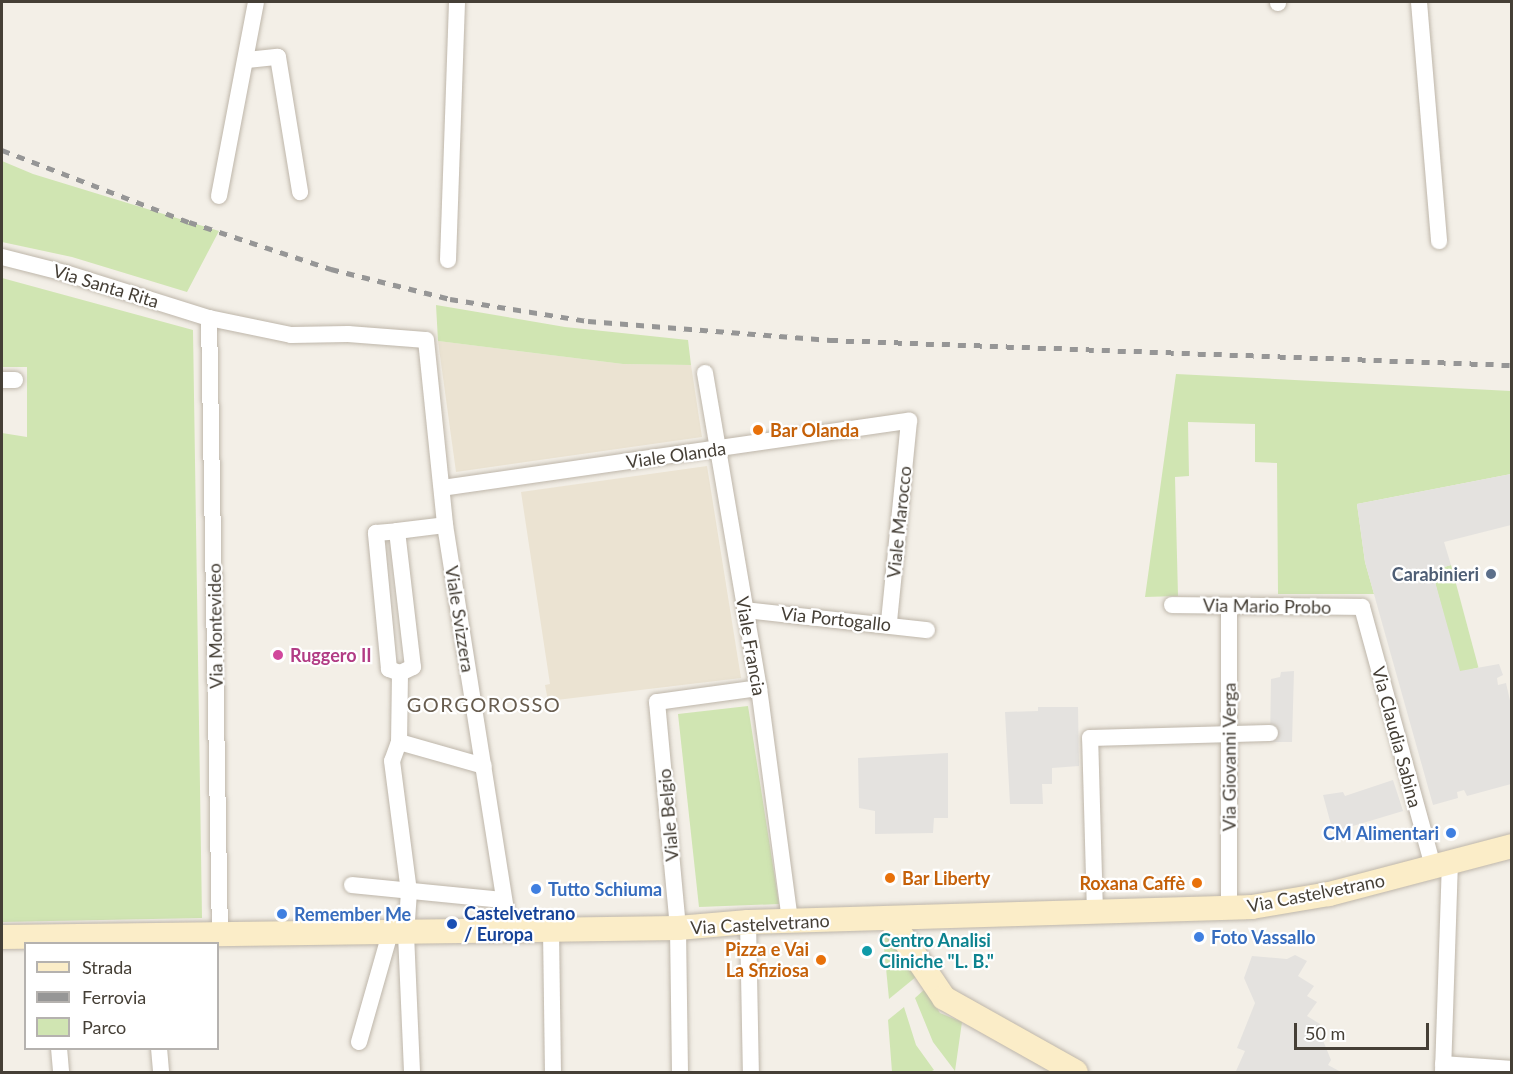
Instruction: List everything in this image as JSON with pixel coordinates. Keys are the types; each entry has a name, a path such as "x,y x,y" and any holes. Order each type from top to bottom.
{"main road":[{"name":"Via Castelvetrano","path":"2,937 53,940 151,939 220,933 398,933 678,928 748,922 891,920 1229,908 1329,894 1512,846"},
{"path":"891,920 944,998 1076,1072"}],"street":[{"path":"219,196 247,60 256,2"},
{"path":"448,260 457,2"},
{"path":"1419,2 1439,241"},
{"path":"247,60 278,57 300,192"},
{"name":"Via Santa Rita","path":"2,258 65,273 210,318 291,335 348,334 426,340"},
{"name":"Via Montevideo","path":"210,318 220,933"},
{"name":"Viale Svizzera","path":"426,340 445,525 484,766 502,900 509,931"},
{"name":"Viale Francia","path":"705,373 759,688 790,921"},
{"name":"Viale Olanda","path":"442,488 909,421"},
{"name":"Viale Marocco","path":"889,623 909,421"},
{"path":"397,531 413,667 400,673 389,669 376,533 445,525"},
{"name":"Via Mario Probo","path":"1172,606 1362,607"},
{"name":"Via Giovanni Verga","path":"1228,606 1229,908"},
{"name":"Via Claudia Sabina","path":"1362,607 1442,864 1443,1068"},
{"name":"Via Portogallo","path":"745,610 889,623 927,630"},
{"path":"359,1042 398,933 409,892 392,760 399,742 400,673"},
{"name":"Viale Belgio","path":"680,1072 678,928 657,702 759,688"},
{"path":"1095,914 1090,738 1270,734"},
{"path":"399,742 484,766"},
{"path":"352,885 502,900"},
{"path":"748,922 751,1072"},
{"path":"551,931 554,1072"},
{"path":"398,933 412,1072"},
{"path":"59,1050 61,1072"},
{"path":"159,1050 161,1072"},
{"path":"1443,1068 1508,1071"}],"shaded area":[{"path":"438,341 623,364 691,365 702,437 456,472"},
{"path":"707,466 741,678 548,701 545,685 550,684 521,492"},
{"path":"1511,474 1511,525 1444,542 1451,565 1432,571 1460,671 1499,664 1503,675 1497,678 1498,685 1506,683 1511,705 1511,784 1467,796 1464,790 1457,792 1458,798 1433,805 1365,562 1357,504"},
{"path":"1294,671 1292,742 1270,742 1271,679 1280,677 1281,672"},
{"path":"1038,707 1078,707 1079,766 1052,768 1052,784 1042,784 1043,804 1010,804 1005,712 1038,711"},
{"path":"948,753 948,818 934,818 933,833 875,834 875,811 859,808 858,758"},
{"path":"1393,780 1403,811 1333,832 1323,795 1343,792 1345,796"},
{"path":"1295,955 1307,961 1298,976 1314,986 1307,996 1317,1002 1307,1016 1320,1024 1315,1035 1322,1038 1331,1060 1328,1065 1341,1072 1236,1071 1245,1051 1237,1048 1255,1003 1244,978 1252,956 1287,959"}],"green space":[{"path":"2,161 33,174 219,231 187,292 72,257 2,242"},
{"path":"2,278 193,330 202,918 2,922 2,433 27,437 27,367 2,367"},
{"path":"436,305 565,327 688,340 691,365 623,364 438,341"},
{"path":"1176,374 1511,391 1511,474 1357,504 1365,562 1374,594 1278,594 1277,463 1255,462 1255,424 1188,422 1189,476 1175,477 1178,596 1145,597"},
{"path":"1451,565 1478,667 1459,673 1432,570"},
{"path":"748,706 779,904 699,907 678,714"},
{"path":"890,936 917,976 889,999 883,937"},
{"path":"925,989 940,1013 962,1022 955,1071 933,1042 915,998"},
{"path":"904,1007 916,1045 934,1070 930,1072 892,1072 888,1020"}],"railway":[{"path":"2,150 189,222 331,269 450,299 588,321 830,340 1512,365"}],"place":[{"name":"Bar Olanda","path":"758,430"},
{"name":"Carabinieri","path":"1491,574"},
{"name":"Ruggero II","path":"278,655"},
{"name":"CM Alimentari","path":"1451,833"},
{"name":"Bar Liberty","path":"890,878"},
{"name":"Roxana Caffè","path":"1197,883"},
{"name":"Tutto Schiuma","path":"536,889"},
{"name":"Remember Me","path":"282,914"},
{"name":"Castelvetrano / Europa","path":"452,924"},
{"name":"Foto Vassallo","path":"1199,937"},
{"name":"Centro Analisi Cliniche \"L. B.\"","path":"867,951"},
{"name":"Pizza e Vai La Sfiziosa","path":"821,960"}],"district":[{"name":"GORGOROSSO","path":"484,704"}]}
